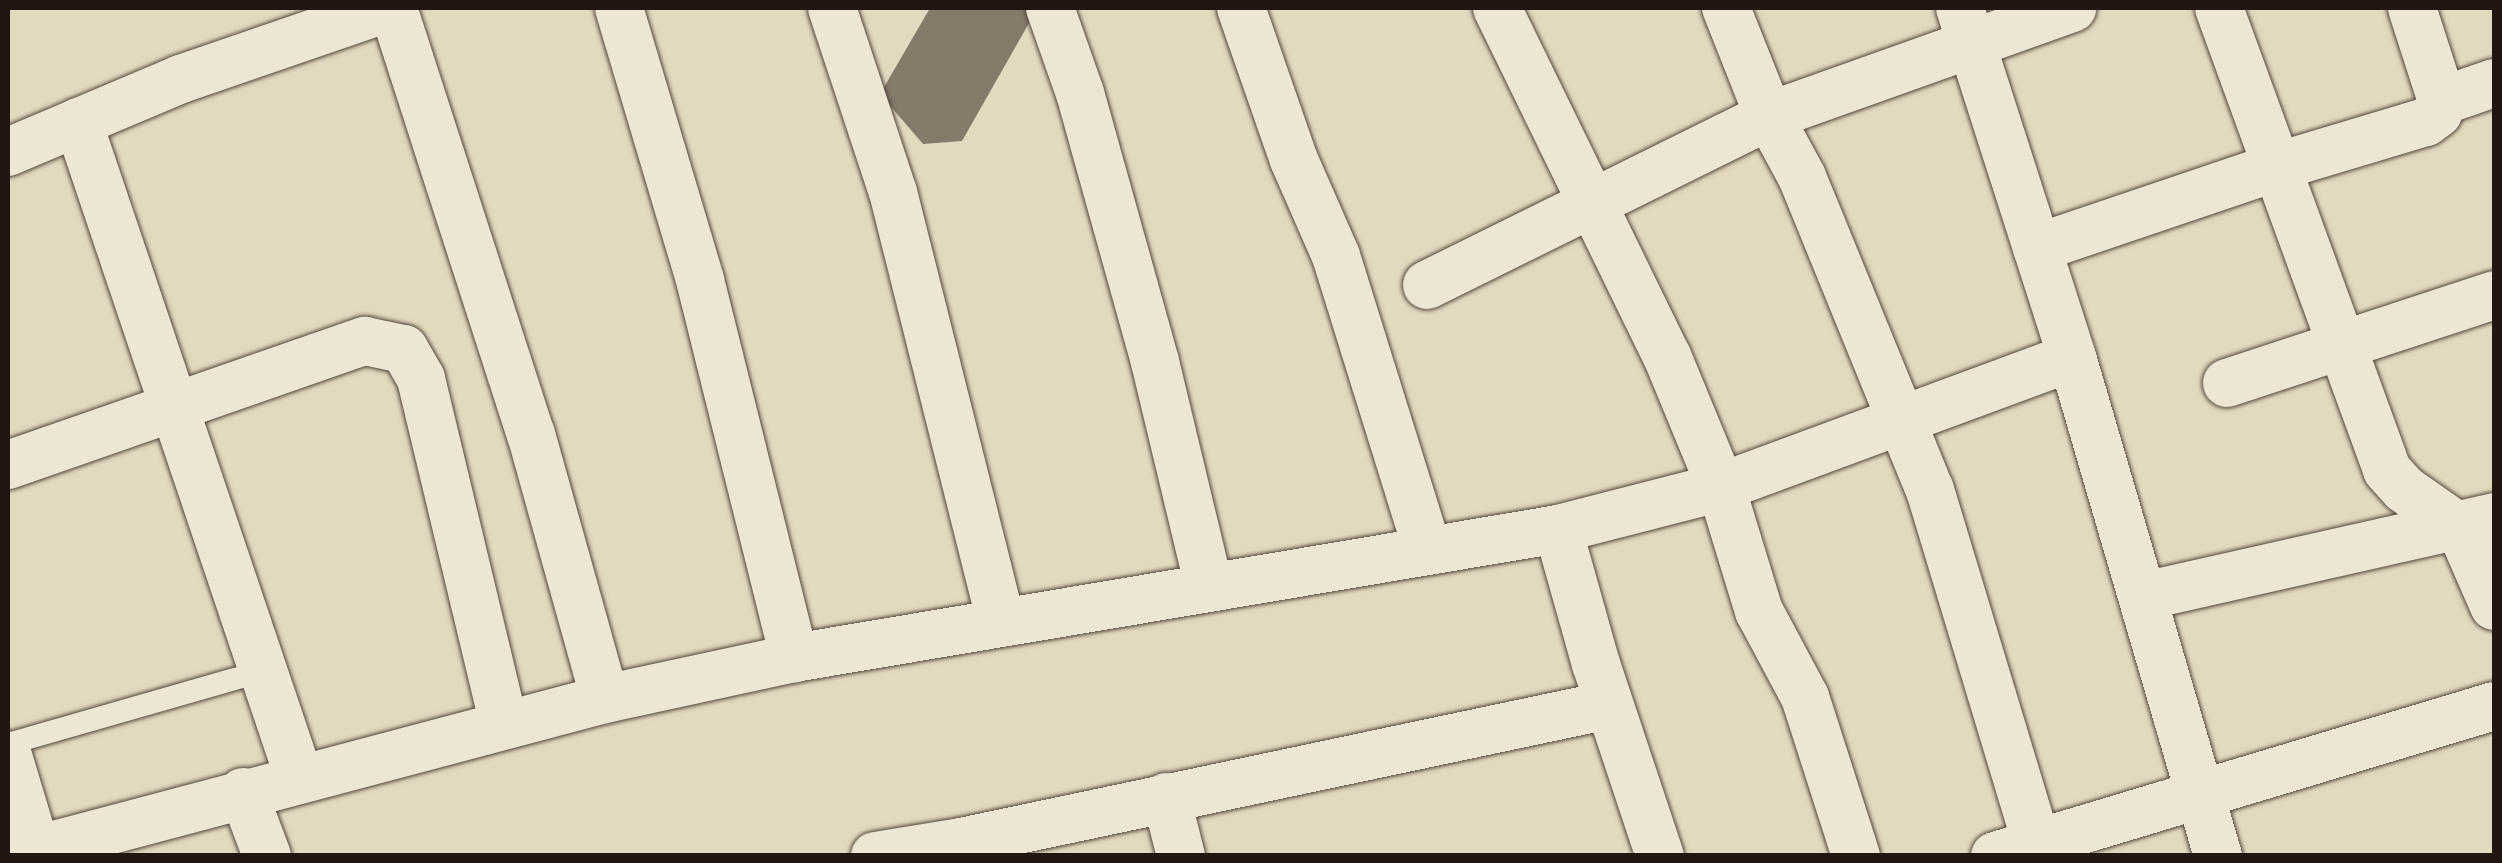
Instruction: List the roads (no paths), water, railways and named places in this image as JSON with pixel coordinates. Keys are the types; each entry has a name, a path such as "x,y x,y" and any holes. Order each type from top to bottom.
{"street":[{"path":"619,8 700,280 794,658"},
{"path":"832,8 893,192 1001,622"},
{"path":"1050,8 1080,93 1156,362 1209,587"},
{"path":"1241,8 1294,160 1336,256 1383,395 1427,548"},
{"path":"1497,8 1668,356 1721,487 1759,611 1804,696 1856,856"},
{"path":"1726,8 1769,116 1802,177 1930,490 2016,848 2202,796 2494,706"},
{"path":"1427,284 1769,116 1966,26 2072,8"},
{"path":"2220,8 2387,470 2404,489 2477,522"},
{"path":"2037,248 2279,166 2426,122 2438,113 2442,101 2412,8"},
{"path":"8,152 181,79 377,9 531,434 605,700"},
{"path":"1966,26 2072,357 2218,856"},
{"path":"2442,101 2494,83"},
{"path":"78,122 299,778"},
{"path":"2227,383 2343,348 2494,295"},
{"path":"8,466 366,340 404,349 420,379 504,726"},
{"path":"8,756 29,853 242,792 605,700 794,658 1427,548 1558,529 1721,487 1902,416 2072,357"},
{"path":"2144,596 2477,522"},
{"path":"2477,522 2494,606"},
{"path":"1558,529 1660,856"},
{"path":"874,856 963,849 1166,797 1610,705"},
{"path":"242,792 267,856"},
{"path":"1166,797 1182,856"}],"lane":[{"path":"8,744 263,671"}]}
